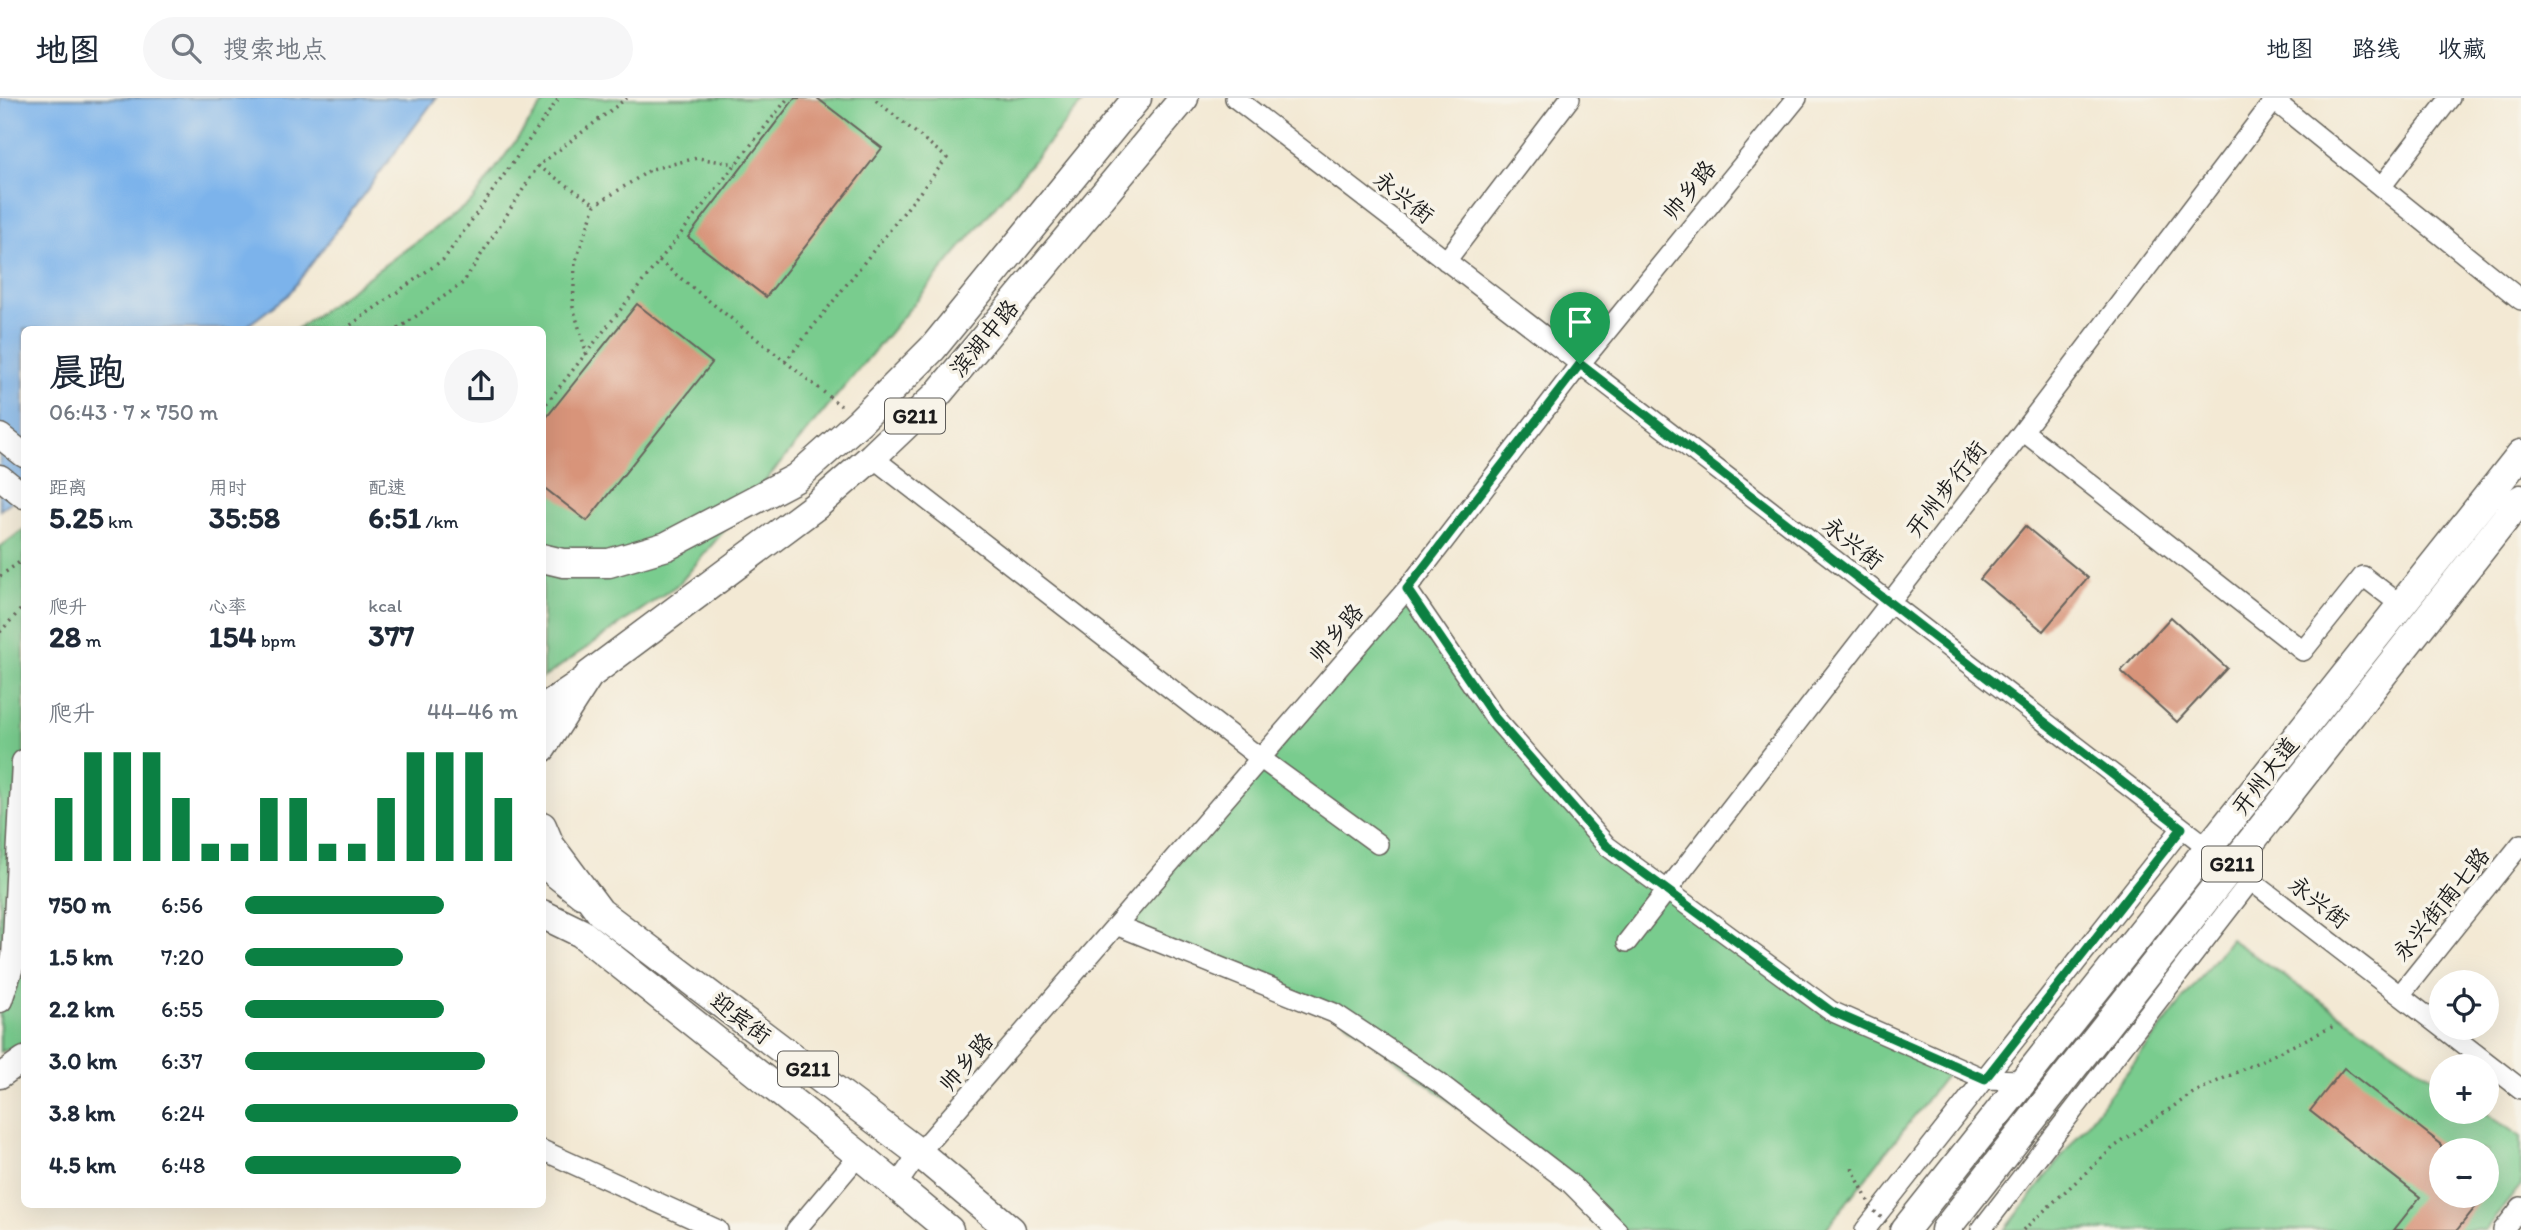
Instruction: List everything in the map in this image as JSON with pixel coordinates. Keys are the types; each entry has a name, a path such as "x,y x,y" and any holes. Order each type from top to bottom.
{"highway":[{"name":"滨湖中路","path":"546,559 563,563 609,563 667,546 796,478 860,421 933,348 1137,98"},
{"name":"滨湖中路","path":"589,675 817,505 937,395 1184,98"},
{"name":"开州大道","path":"1905,1230 2521,454"},
{"name":"开州大道","path":"1945,1230 2241,873 2521,499"},
{"name":"G211","path":"546,742 589,675"},
{"name":"迎宾街","path":"546,846 600,912 919,1153 1012,1230"},
{"name":"G211","path":"546,916 581,933"},
{"name":"迎宾街","path":"581,933 949,1230"}],"main road":[{"path":"0,436 21,453"},
{"path":"0,477 21,494"},
{"path":"546,704 589,675"},
{"path":"14,958 21,821"},
{"path":"546,906 581,933"},
{"path":"0,1000 21,929"},
{"path":"0,1076 21,1061"},
{"path":"0,1086 21,1076"}],"street":[{"name":"永兴街","path":"1235,98 2429,1018"},
{"path":"1446,261 1570,98"},
{"name":"帅乡路","path":"896,1186 919,1153 1407,589 1580,364 1797,98"},
{"path":"2381,187 2450,98"},
{"path":"2274,99 2521,300"},
{"name":"开州步行街","path":"1627,942 2023,431 2274,99"},
{"path":"2023,431 2303,650 2363,576 2401,606"},
{"path":"872,457 1260,758 1378,844"},
{"path":"1407,589 1495,718 1607,846 1831,1011 1985,1079 2024,1080"},
{"path":"1865,1230 2182,828"},
{"name":"永兴街南七路","path":"2400,995 2521,844"},
{"path":"1981,1230 2241,873"},
{"path":"1116,925 1335,1013 1438,1082 1570,1183 1617,1230"},
{"name":"永兴街","path":"2458,1040 2521,1089"},
{"path":"546,1152 718,1230"},
{"path":"796,1230 859,1155"},
{"path":"2503,1230 2521,1208"}],"path":[{"path":"349,326 444,258 559,98"},
{"path":"402,326 463,283 538,166 628,98"},
{"path":"546,405 788,98"},
{"path":"785,362 947,159 873,98"},
{"path":"587,355 573,307 575,262 595,205 652,169 697,158 736,164"},
{"path":"538,166 595,205"},
{"path":"659,261 860,421"},
{"path":"0,576 21,561"},
{"path":"0,632 21,609"},
{"path":"2023,1230 2114,1147 2193,1093 2334,1026"},
{"path":"1852,1168 1872,1209 1895,1230"}],"green space":[{"path":"547,98 1086,98 680,583 546,676 546,326 301,326 472,201"},
{"path":"21,531 21,1042 0,1052 0,547"},
{"path":"1407,589 1495,718 1607,846 1831,1011 1954,1065 1825,1230 1617,1230 1335,1013 1116,925"},
{"path":"2230,939 2429,1075 2429,1124 2499,1122 2521,1137 2521,1185 2485,1230 2005,1230"}],"water":[{"path":"0,98 436,98 288,295 247,326 21,326 21,494 0,510"}],"building":[{"path":"795,98 817,98 882,148 766,297 688,237"},
{"path":"637,304 712,363 587,521 546,489 546,418"},
{"path":"2025,526 2088,578 2043,631 1980,579"},
{"path":"2171,617 2227,668 2177,722 2121,671"},
{"path":"2344,1068 2433,1138 2429,1138 2429,1208 2475,1208 2457,1230 2394,1230 2420,1197 2310,1111"}],"route":[{"path":"1580,364 2182,828 1985,1079 1831,1011 1607,846 1495,718 1407,589 1580,364"}]}
